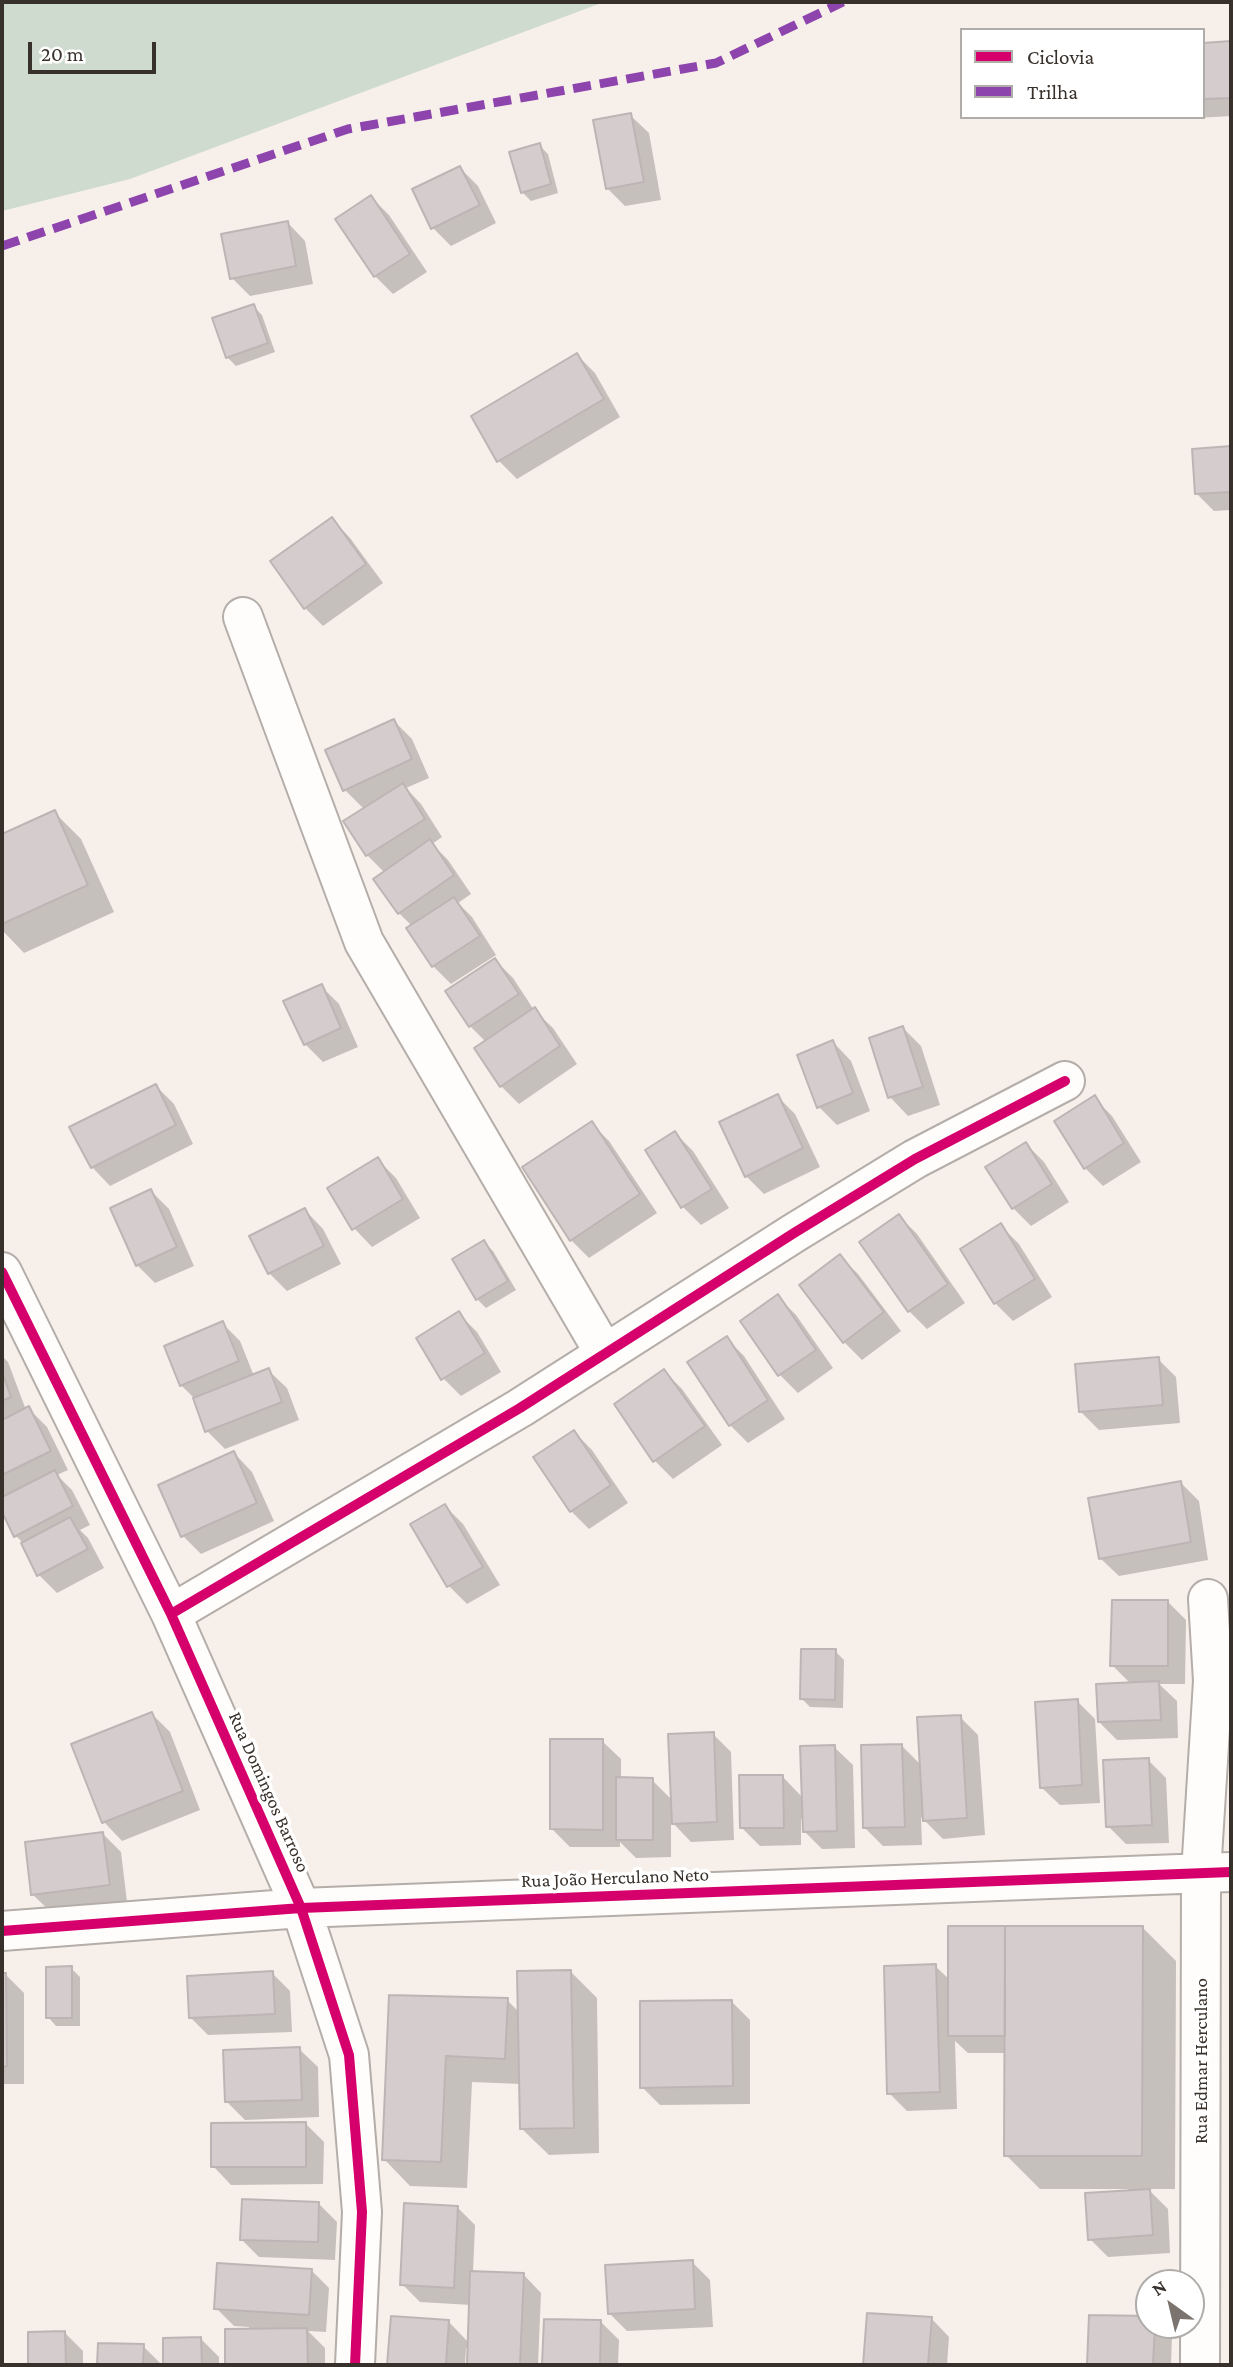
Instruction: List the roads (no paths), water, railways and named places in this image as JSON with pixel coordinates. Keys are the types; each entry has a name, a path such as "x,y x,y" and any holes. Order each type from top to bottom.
{"street":[{"path":"243,617 364,942 605,1354"},
{"path":"171,1614 520,1408 915,1159 1065,1081"},
{"name":"Rua Domingos Barroso","path":"6,1291 171,1614 301,1908 349,2055 362,2212 355,2365"},
{"name":"Rua Edmar Herculano","path":"1200,2365 1216,1872 1207,1757 1213,1681 1208,1599"},
{"name":"Rua João Herculano Neto","path":"2,1931 301,1908 1216,1872"}]}
